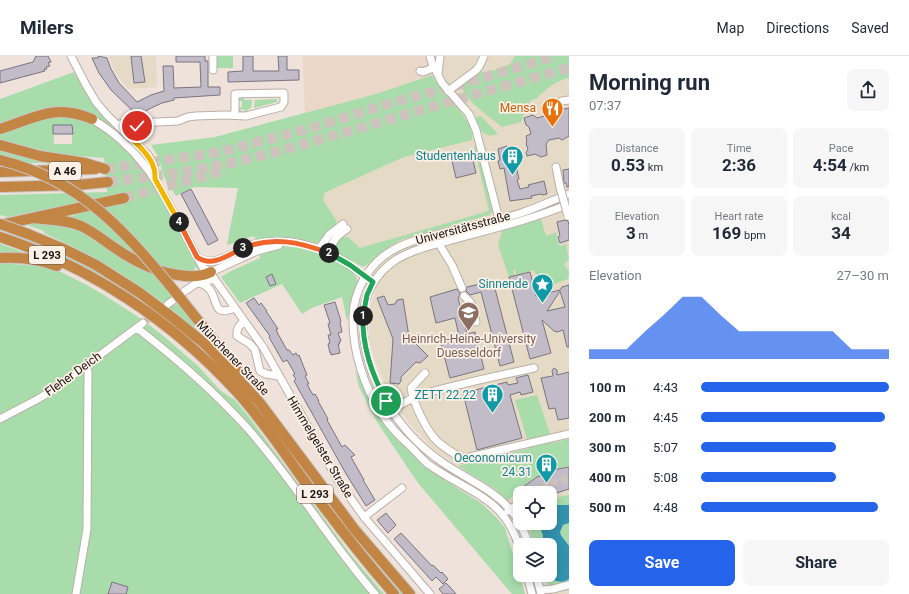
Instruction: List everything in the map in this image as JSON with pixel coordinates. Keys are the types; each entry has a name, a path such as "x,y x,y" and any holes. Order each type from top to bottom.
{"highway":[{"path":"0,129 39,115 57,112 74,113 92,119"},
{"name":"A 46","path":"0,146 40,156 85,163 105,169 0,172"},
{"path":"0,160 43,174 73,190 119,228 139,248 255,390 260,403"},
{"name":"A 46","path":"0,187 78,185 108,182"},
{"path":"33,218 124,198"},
{"path":"33,218 70,222 82,227 134,260 170,274 194,277 213,275"},
{"name":"L 293","path":"0,225 33,218"},
{"name":"Münchener Straße","path":"0,225 28,234 64,249 96,265 140,293 205,344 260,403 355,530 410,594"},
{"name":"Münchener Straße","path":"2,238 62,261 135,303 206,360 237,392 365,560 394,594"},
{"path":"0,258 19,258 47,262 69,271 88,275"}],"street":[{"name":"Himmelgeister Straße","path":"71,56 96,102 151,160 156,172 155,179 176,215 197,257 204,268 213,275 234,308 263,347 339,482 364,517 430,594"},
{"path":"213,56 213,70"},
{"path":"430,56 445,88 469,114 476,130 501,227"},
{"path":"434,56 436,71"},
{"path":"436,71 440,56"},
{"path":"448,91 466,76 475,71 479,67 482,59"},
{"path":"117,125 129,121 136,123 178,121 196,116 246,116 281,107 284,102 284,93 235,94 234,115"},
{"path":"92,119 124,142 155,179"},
{"path":"130,137 136,131 136,123"},
{"path":"471,144 479,143"},
{"path":"556,167 569,217"},
{"name":"Universitätsstraße","path":"516,538 508,522 485,498 427,463 389,424 368,389 361,368 353,334 354,307 365,277 380,259 401,246 425,238 522,212 569,194"},
{"name":"Universitätsstraße","path":"526,538 521,526 511,510 481,486 428,452 398,421 379,388 369,364 364,341 363,313 367,295 373,282 381,272 396,259 428,246 501,227 541,215 569,204"},
{"path":"319,249 329,235 345,227 332,243 329,252"},
{"path":"425,238 428,246"},
{"path":"197,257 206,262 216,261 251,245 284,241 329,252 373,282"},
{"path":"168,304 197,283 266,248 283,244 305,245"},
{"path":"439,244 452,265 462,288"},
{"path":"213,275 216,261"},
{"path":"197,283 211,291 215,297 217,308 220,310 234,308"},
{"path":"464,296 471,303 476,322"},
{"path":"244,321 237,329 237,336 250,344 256,354 259,368 263,372 273,376 278,376"},
{"name":"Fleher Deich","path":"0,419 38,399 86,366 143,323"},
{"path":"137,328 194,374 249,431 375,594"},
{"path":"256,354 263,347"},
{"path":"256,354 261,358 268,357"},
{"path":"76,594 87,529 88,372 86,366"},
{"path":"389,424 388,416 391,410 412,397 450,386 534,368"},
{"path":"425,373 411,388 412,397 437,442 462,459 569,434"},
{"path":"377,406 391,410"},
{"path":"364,517 402,488"},
{"path":"498,510 504,512 511,510"},
{"path":"508,522 509,513 511,510"},
{"path":"529,582 532,594"},
{"path":"538,582 541,592 569,585"}],"shaded area":[{"path":"109,56 156,56 157,87 128,89 114,71"},
{"name":"Heinrich-Heine-University Duesseldorf","path":"303,56 569,56 569,594 549,594 545,582 557,582 557,538 532,538 529,530 557,530 557,486 513,486 513,506 492,487 432,448 410,424 387,392 369,339 370,307 376,290 358,249 313,195 402,155 473,137 472,128 432,75 305,114"},
{"path":"303,56 428,56 432,75 376,94 305,114"}],"green space":[{"path":"215,56 233,56 233,68 215,68"},
{"path":"515,56 569,56 569,78 555,83 536,99 533,99 528,104 521,122 502,127 467,97 461,85 480,69 484,74 510,64"},
{"path":"74,72 83,88 147,162 113,129 99,120 76,111 0,127 0,99"},
{"path":"432,75 472,128 472,140 404,157 326,192 323,200 336,220 336,226 320,242 315,243 293,238 257,240 253,236 228,245 238,188 193,187 176,196 164,177 158,156 151,145 215,137 376,94"},
{"path":"244,96 244,100 252,100 251,108 247,110 248,114 244,114 245,110 241,109 240,113 238,112 239,108 242,107 242,101 238,101"},
{"path":"277,99 277,102 254,108 255,100"},
{"path":"58,114 91,122 108,132 132,154 152,180 202,271 200,272 196,267 194,269 197,273 164,270 103,206 51,209 8,217 0,215 0,195 107,192 104,158 57,154 0,142 0,132","holes":["53,125 72,125 72,144 54,144"]},
{"path":"481,116 498,134 489,135 483,132 476,118"},
{"path":"477,146 493,211 489,215 403,239 390,246 363,267 337,253 334,247 339,236 348,237 360,248 489,211 474,147"},
{"path":"0,150 47,163 29,163 0,155"},
{"path":"90,210 110,226 144,262 62,218 76,215 75,212"},
{"path":"541,219 546,236 556,232 559,245 561,246 566,244 569,260 564,264 569,272 568,279 554,284 554,288 548,289 536,275 534,270 516,275 516,271 514,270 513,272 515,275 509,277 498,245 502,231"},
{"path":"44,222 76,227 151,270 174,298 172,305 174,306 178,303 209,341 171,309 131,280 89,255 44,233 44,231 27,225"},
{"path":"20,236 72,258 110,279 172,322 210,355 244,392 284,442 361,545 403,594 400,594 349,532 283,444 162,317 138,299 91,271 58,255 13,237"},
{"path":"0,244 37,257 0,255"},
{"path":"281,246 301,248 324,255 345,266 353,273 358,281 352,298 347,321 342,297 312,308 302,314 282,284 240,303 221,277 260,258 259,253"},
{"path":"0,263 38,266 57,270 104,295 143,320 167,339 198,366 221,391 235,400 351,555 384,594 0,594"},
{"path":"355,370 382,420 424,467 481,503 497,518 505,528 513,554 513,582 521,582 525,594 512,594 418,483 377,422 359,387"},
{"path":"537,395 553,443 569,439 569,466 551,470 523,486 513,486 513,495 508,501 492,487 458,466 530,448 515,400"},
{"path":"569,495 569,505 557,505 557,498"},
{"path":"568,522 569,547 560,532 563,525"},
{"path":"529,530 541,530 542,538 532,538"},
{"path":"557,579 569,579 569,582 552,586 546,582 557,582"}],"water":[{"path":"557,505 569,505 569,523 563,525 560,532 569,546 569,579 563,582 557,581 557,538 543,538 541,530 557,530"}],"building":[{"path":"36,56 48,56 51,62 48,63 50,66 46,67 47,69 44,69 45,71 0,83 0,71 33,62"},
{"path":"98,56 107,58 119,83 137,102 151,95 164,91 163,66 173,66 174,88 201,87 200,62 176,62 176,56 205,56 205,61 208,61 208,87 220,87 220,95 174,98 174,100 162,103 138,116 111,90 99,73 92,58 98,58"},
{"path":"131,56 141,56 145,82 134,83"},
{"path":"243,56 253,56 253,71 279,71 278,56 287,56 287,70 299,70 299,80 228,82 228,72 243,71"},
{"path":"569,108 569,136 562,140 559,138 549,140 546,144 547,155 541,157 535,154 527,156 526,152 528,150 526,136 531,134 524,118 533,115 537,118 549,115 553,109 555,111"},
{"path":"53,125 72,125 73,134 53,134"},
{"name":"Studentenhaus","path":"507,146 509,152 515,151 518,162 515,162 519,179 517,180 520,189 529,187 528,185 544,181 547,194 510,201 504,168 500,169 498,161 500,160 498,149"},
{"path":"471,152 476,173 456,178 451,157"},
{"path":"569,169 569,187 567,187 566,183 564,183 563,170"},
{"path":"191,189 218,240 208,245 181,194"},
{"path":"565,220 568,221 569,225 569,240 560,243 557,222"},
{"path":"530,272 536,296 560,290 562,287 569,285 569,347 567,347 563,330 557,332 554,331 542,320 551,353 530,359 509,277","holes":["560,291 565,307 547,311"]},
{"path":"272,274 276,284 270,286 266,277"},
{"path":"493,281 514,362 500,366 481,292 470,295 466,291 467,287"},
{"path":"457,289 460,293 458,298 467,334 475,332 484,369 450,378 440,340 459,336 455,318 436,323 430,297"},
{"path":"384,296 388,305 395,304 397,300 403,299 409,337 428,356 420,363 416,362 401,377 399,384 390,383 393,339 377,298"},
{"path":"254,298 259,305 261,303 267,311 278,329 276,329 287,350 289,350 293,355 296,353 298,356 299,355 307,375 305,376 309,384 307,384 313,395 315,394 319,401 328,419 327,420 342,447 345,445 355,455 351,457 375,500 366,506 345,472 294,381 296,379 293,375 295,374 287,360 283,362 269,337 270,336 246,303"},
{"path":"335,302 341,321 342,332 338,333 341,341 339,342 340,344 338,344 340,353 331,355 328,344 330,343 328,335 331,335 328,324 330,323 324,305"},
{"path":"554,368 557,370 557,375 569,372 569,418 558,420 555,408 549,409 541,378 553,376 552,371"},
{"name":"ZETT 22.22","path":"528,375 533,392 521,395 520,392 510,395 522,438 477,450 463,393 507,382 508,385 518,383 516,378"},
{"name":"Oeconomicum 24.31","path":"569,467 569,489 557,493 557,486 524,486 537,477 558,469"},
{"path":"386,513 396,525 388,533 377,520"},
{"path":"401,533 432,566 433,565 441,573 442,572 448,579 443,584 436,577 432,581 394,539"},
{"path":"112,582 128,587 126,594 108,594"},
{"path":"446,583 456,594 443,594 439,589"}],"tunnel":[{"path":"105,169 221,152 318,126 394,102 466,83 555,56"},
{"path":"108,182 165,175 221,165 266,154 569,68"},
{"path":"124,198 226,170"},
{"path":"143,323 165,306"},
{"path":"544,486 569,478"}],"place":[{"name":"Mensa","path":"552,128"},
{"name":"Studentenhaus","path":"512,176"},
{"name":"Sinnende","path":"543,304"},
{"name":"Heinrich-Heine-University Duesseldorf","path":"469,332"},
{"name":"ZETT 22.22","path":"492,414"},
{"name":"Oeconomicum 24.31","path":"547,484"}],"route":[{"path":"137,126 136,131 130,137 144,150 151,160 156,172 155,179 176,215 197,257 202,261 210,262 219,260 241,249 260,243 274,241 291,242 329,252 373,282 364,304 363,333 365,350 369,364 386,401"}]}
